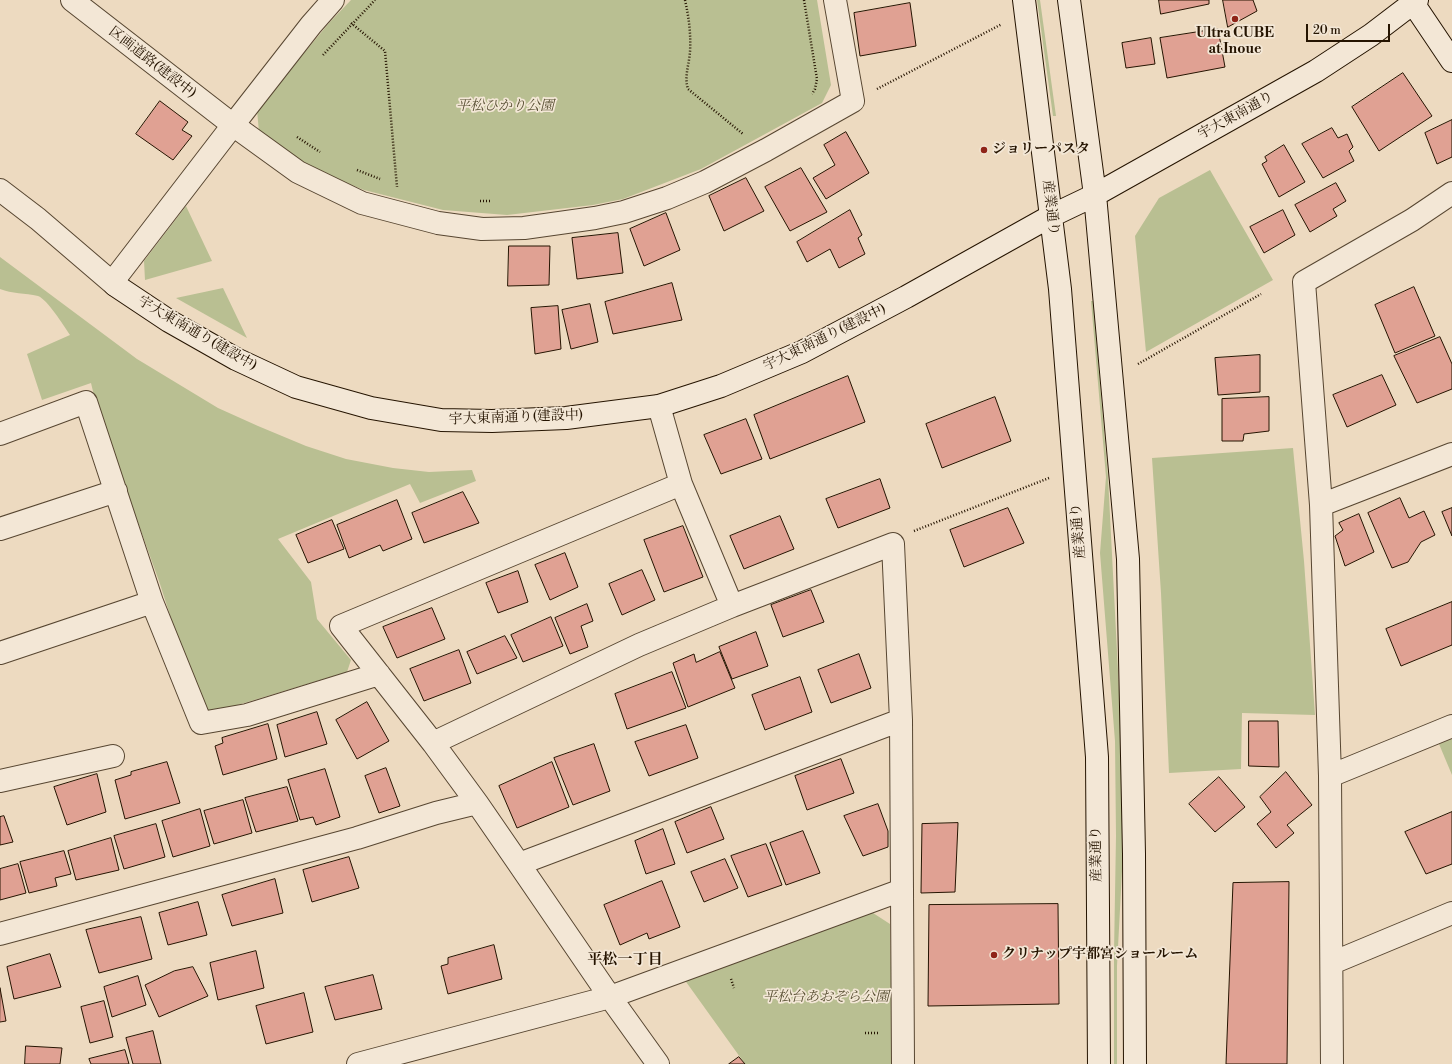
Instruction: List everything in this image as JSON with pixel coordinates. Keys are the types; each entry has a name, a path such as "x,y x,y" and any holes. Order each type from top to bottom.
{"street":[{"name":"区画道路(建設中)","path":"72,0 233,125 298,172 362,203 438,223 482,229 524,228 596,218 624,212 667,198 705,182 757,155 846,105"},
{"path":"835,0 853,101 846,105"},
{"name":"産業通り","path":"1024,0 1060,289 1097,756 1099,1064"},
{"path":"1069,0 1095,194 1128,559 1134,846 1135,1064"},
{"path":"115,285 117,276 311,25 331,2"},
{"path":"1415,2 1452,61"},
{"name":"宇大東南通り","path":"1051,216 1095,194 1316,71 1371,35 1415,2"},
{"name":"宇大東南通り(建設中)","path":"0,190 38,219 115,285 169,320 236,358 296,387 372,408 441,420 492,421 566,418 659,406 721,386 802,352 906,297 1051,216"},
{"path":"1332,1064 1330,776 1321,505 1304,282 1412,220 1452,193"},
{"path":"0,434 86,402 152,602 201,723 247,715 379,674"},
{"path":"659,406 681,484 732,606"},
{"path":"1321,505 1452,454"},
{"path":"658,1064 610,998 477,803 433,743 342,626 681,484"},
{"path":"0,529 116,491"},
{"path":"433,743 639,645 732,606 893,544 901,720 903,1064"},
{"path":"0,653 152,602"},
{"path":"519,864 901,720"},
{"path":"1330,776 1452,726"},
{"path":"2,776 113,756"},
{"path":"0,934 357,838 436,813 477,803"},
{"path":"358,1064 610,998 902,890"},
{"path":"1332,963 1452,913"}],"path":[{"path":"319,60 375,0"},
{"path":"685,0 689,19 690,54 685,81 688,89 745,136 757,155"},
{"path":"804,0 817,79 815,89 810,97"},
{"path":"331,2 352,24 385,51 397,185 389,210"},
{"path":"846,105 1006,22"},
{"path":"292,134 324,155"},
{"path":"351,168 387,182"},
{"path":"392,184 405,187"},
{"path":"474,201 498,201"},
{"path":"1138,364 1261,294"},
{"path":"893,544 917,529 1055,476"}],"green space":[{"name":"平松ひかり公園","path":"351,0 817,0 831,85 822,103 701,169 623,199 593,205 507,215 443,210 364,190 321,173 293,156 259,132 257,110 329,23"},
{"path":"1037,0 1040,0 1056,116 1053,116"},
{"path":"1210,170 1273,280 1146,352 1135,236 1159,198"},
{"path":"186,206 212,261 145,280 144,261"},
{"path":"0,257 137,359 218,408 306,446 346,459 393,468 429,472 472,470 476,481 420,503 410,484 278,539 311,582 317,619 351,660 347,672 211,713 198,703 160,584 97,408 91,383 42,400 27,354 70,335 55,313 42,298 0,289"},
{"path":"223,288 247,338 176,298"},
{"path":"1091,301 1093,301 1108,477 1123,768 1124,833 1117,966 1117,1064 1114,1064 1116,836 1115,741 1100,553 1106,477"},
{"path":"1293,448 1304,561 1315,715 1242,713 1241,769 1169,773 1161,593 1152,458"},
{"path":"1452,738 1452,775 1439,744"},
{"name":"平松台あおぞら公園","path":"870,911 890,924 893,1064 745,1064 684,979"}],"building":[{"path":"1159,0 1209,0 1209,4 1161,14"},
{"name":"Ultra CUBE at Inoue","path":"1223,0 1253,0 1257,11 1228,27"},
{"path":"910,3 916,46 860,56 854,13"},
{"path":"1218,29 1225,67 1167,78 1160,38"},
{"path":"1151,38 1155,64 1126,68 1122,43"},
{"path":"1403,73 1432,116 1379,151 1352,107"},
{"path":"160,101 188,122 182,130 192,136 173,160 136,134"},
{"path":"1452,120 1452,157 1437,164 1425,133"},
{"path":"1332,128 1338,138 1347,134 1353,147 1349,151 1354,161 1323,178 1302,144"},
{"path":"846,132 869,173 826,199 813,178 835,165 824,145"},
{"path":"1284,145 1305,182 1279,197 1262,164 1267,161 1265,157"},
{"path":"801,168 827,212 790,231 765,187"},
{"path":"746,178 764,211 724,231 709,196"},
{"path":"1336,183 1346,201 1333,209 1337,216 1310,232 1295,205"},
{"path":"850,210 862,235 858,238 865,254 839,268 830,249 807,262 797,242"},
{"path":"1283,210 1295,235 1264,253 1250,227"},
{"path":"666,213 680,250 644,266 630,229"},
{"path":"618,233 623,273 577,279 572,238"},
{"path":"509,246 550,246 549,285 508,286"},
{"path":"672,283 682,320 613,334 605,302"},
{"path":"1414,287 1435,336 1395,353 1375,305"},
{"path":"590,304 598,342 571,349 562,310"},
{"path":"558,306 561,349 535,354 531,308"},
{"path":"1440,337 1452,364 1452,389 1417,403 1394,356"},
{"path":"1260,355 1260,392 1218,395 1215,358"},
{"path":"1382,375 1396,405 1347,427 1333,395"},
{"path":"848,376 865,422 770,459 754,415"},
{"path":"995,397 1011,441 942,468 926,424"},
{"path":"1269,397 1269,431 1244,434 1243,441 1222,441 1222,399"},
{"path":"746,419 762,459 721,474 704,435"},
{"path":"880,479 890,508 838,528 826,499"},
{"path":"463,492 479,523 424,543 412,513"},
{"path":"1400,498 1409,518 1424,511 1435,535 1421,542 1408,562 1392,568 1368,513"},
{"path":"397,500 412,539 383,551 380,545 349,558 337,525"},
{"path":"1008,508 1024,543 964,567 950,530"},
{"path":"1452,508 1452,536 1442,512"},
{"path":"1359,514 1374,552 1345,566 1335,536 1343,530 1339,523"},
{"path":"780,516 794,549 744,569 730,536"},
{"path":"332,520 344,549 308,563 296,535"},
{"path":"683,526 703,577 664,592 644,540"},
{"path":"565,553 578,587 550,600 535,565"},
{"path":"642,570 655,600 622,615 609,584"},
{"path":"518,571 528,602 498,613 486,583"},
{"path":"811,590 824,622 783,637 771,605"},
{"path":"1452,602 1452,645 1401,666 1386,629"},
{"path":"587,604 593,621 581,626 588,647 570,654 555,618"},
{"path":"432,608 445,639 397,658 383,627"},
{"path":"551,617 563,646 523,662 511,635"},
{"path":"756,632 768,666 732,679 719,647"},
{"path":"505,636 517,658 477,674 467,652"},
{"path":"459,650 471,683 424,701 410,669"},
{"path":"720,652 735,688 688,707 673,663 694,654 696,662"},
{"path":"859,654 871,688 831,703 818,670"},
{"path":"672,672 686,708 627,729 615,694"},
{"path":"800,677 812,712 765,730 752,695"},
{"path":"367,702 389,741 357,759 336,720"},
{"path":"317,712 327,744 285,757 277,725"},
{"path":"1249,721 1278,721 1279,767 1249,766"},
{"path":"268,724 277,759 223,775 215,746 223,743 222,738"},
{"path":"686,725 698,758 649,776 635,742"},
{"path":"594,744 610,791 573,805 554,758"},
{"path":"841,759 854,793 807,810 795,776"},
{"path":"167,762 180,803 125,819 115,780 131,775 131,772"},
{"path":"552,762 569,807 517,828 499,786"},
{"path":"386,768 400,806 379,813 365,776"},
{"path":"325,769 340,817 316,825 313,817 300,820 288,780"},
{"path":"1286,772 1312,805 1287,825 1294,833 1276,848 1257,824 1271,812 1260,797"},
{"path":"97,774 106,812 67,825 54,787"},
{"path":"1219,777 1245,807 1215,832 1189,804"},
{"path":"287,787 298,821 256,832 245,798"},
{"path":"243,800 252,833 214,844 204,811"},
{"path":"878,804 888,831 888,847 863,856 844,816"},
{"path":"711,807 724,839 687,853 675,822"},
{"path":"200,809 210,846 173,857 162,821"},
{"path":"1452,812 1452,864 1426,874 1405,832"},
{"path":"4,816 13,842 0,845 0,817"},
{"path":"958,823 955,892 921,893 922,824"},
{"path":"156,824 165,857 124,869 114,836"},
{"path":"663,829 675,864 646,874 635,841"},
{"path":"803,831 820,873 786,885 770,843"},
{"path":"111,838 119,870 76,880 68,851"},
{"path":"766,844 782,885 748,897 731,856"},
{"path":"64,851 71,874 55,878 57,886 29,893 20,862"},
{"path":"349,857 359,888 312,902 303,870"},
{"path":"725,859 738,888 704,902 691,872"},
{"path":"18,864 26,893 0,900 0,869"},
{"path":"275,879 283,913 232,926 222,895"},
{"path":"662,881 680,927 649,939 647,933 620,945 604,905"},
{"path":"1289,882 1287,1064 1226,1064 1233,883"},
{"path":"198,902 207,935 168,945 159,913"},
{"name":"クリナップ宇都宮ショールーム","path":"1058,904 1059,1004 928,1006 929,905"},
{"path":"141,917 152,959 99,973 86,930"},
{"path":"494,945 502,979 448,994 441,966 448,964 448,958"},
{"path":"256,951 264,988 218,1000 210,963"},
{"path":"50,954 61,987 14,999 7,967"},
{"path":"193,967 208,996 159,1017 145,985 174,971"},
{"path":"373,975 382,1009 335,1020 325,987"},
{"path":"138,976 146,1005 112,1017 104,987"},
{"path":"0,988 6,1021 0,1022"},
{"path":"304,993 313,1032 266,1044 256,1006"},
{"path":"104,1001 113,1037 90,1043 81,1007"},
{"path":"153,1031 161,1064 133,1064 126,1038"},
{"path":"26,1046 62,1048 60,1064 25,1064"},
{"path":"125,1050 129,1064 91,1064 89,1059"},
{"path":"739,1057 745,1064 729,1064"}],"place":[{"name":"Ultra CUBE at Inoue","path":"1235,19"},
{"name":"ジョリーパスタ","path":"984,150"},
{"name":"クリナップ宇都宮ショールーム","path":"994,955"}],"district":[{"name":"平松一丁目","path":"625,960"}]}
